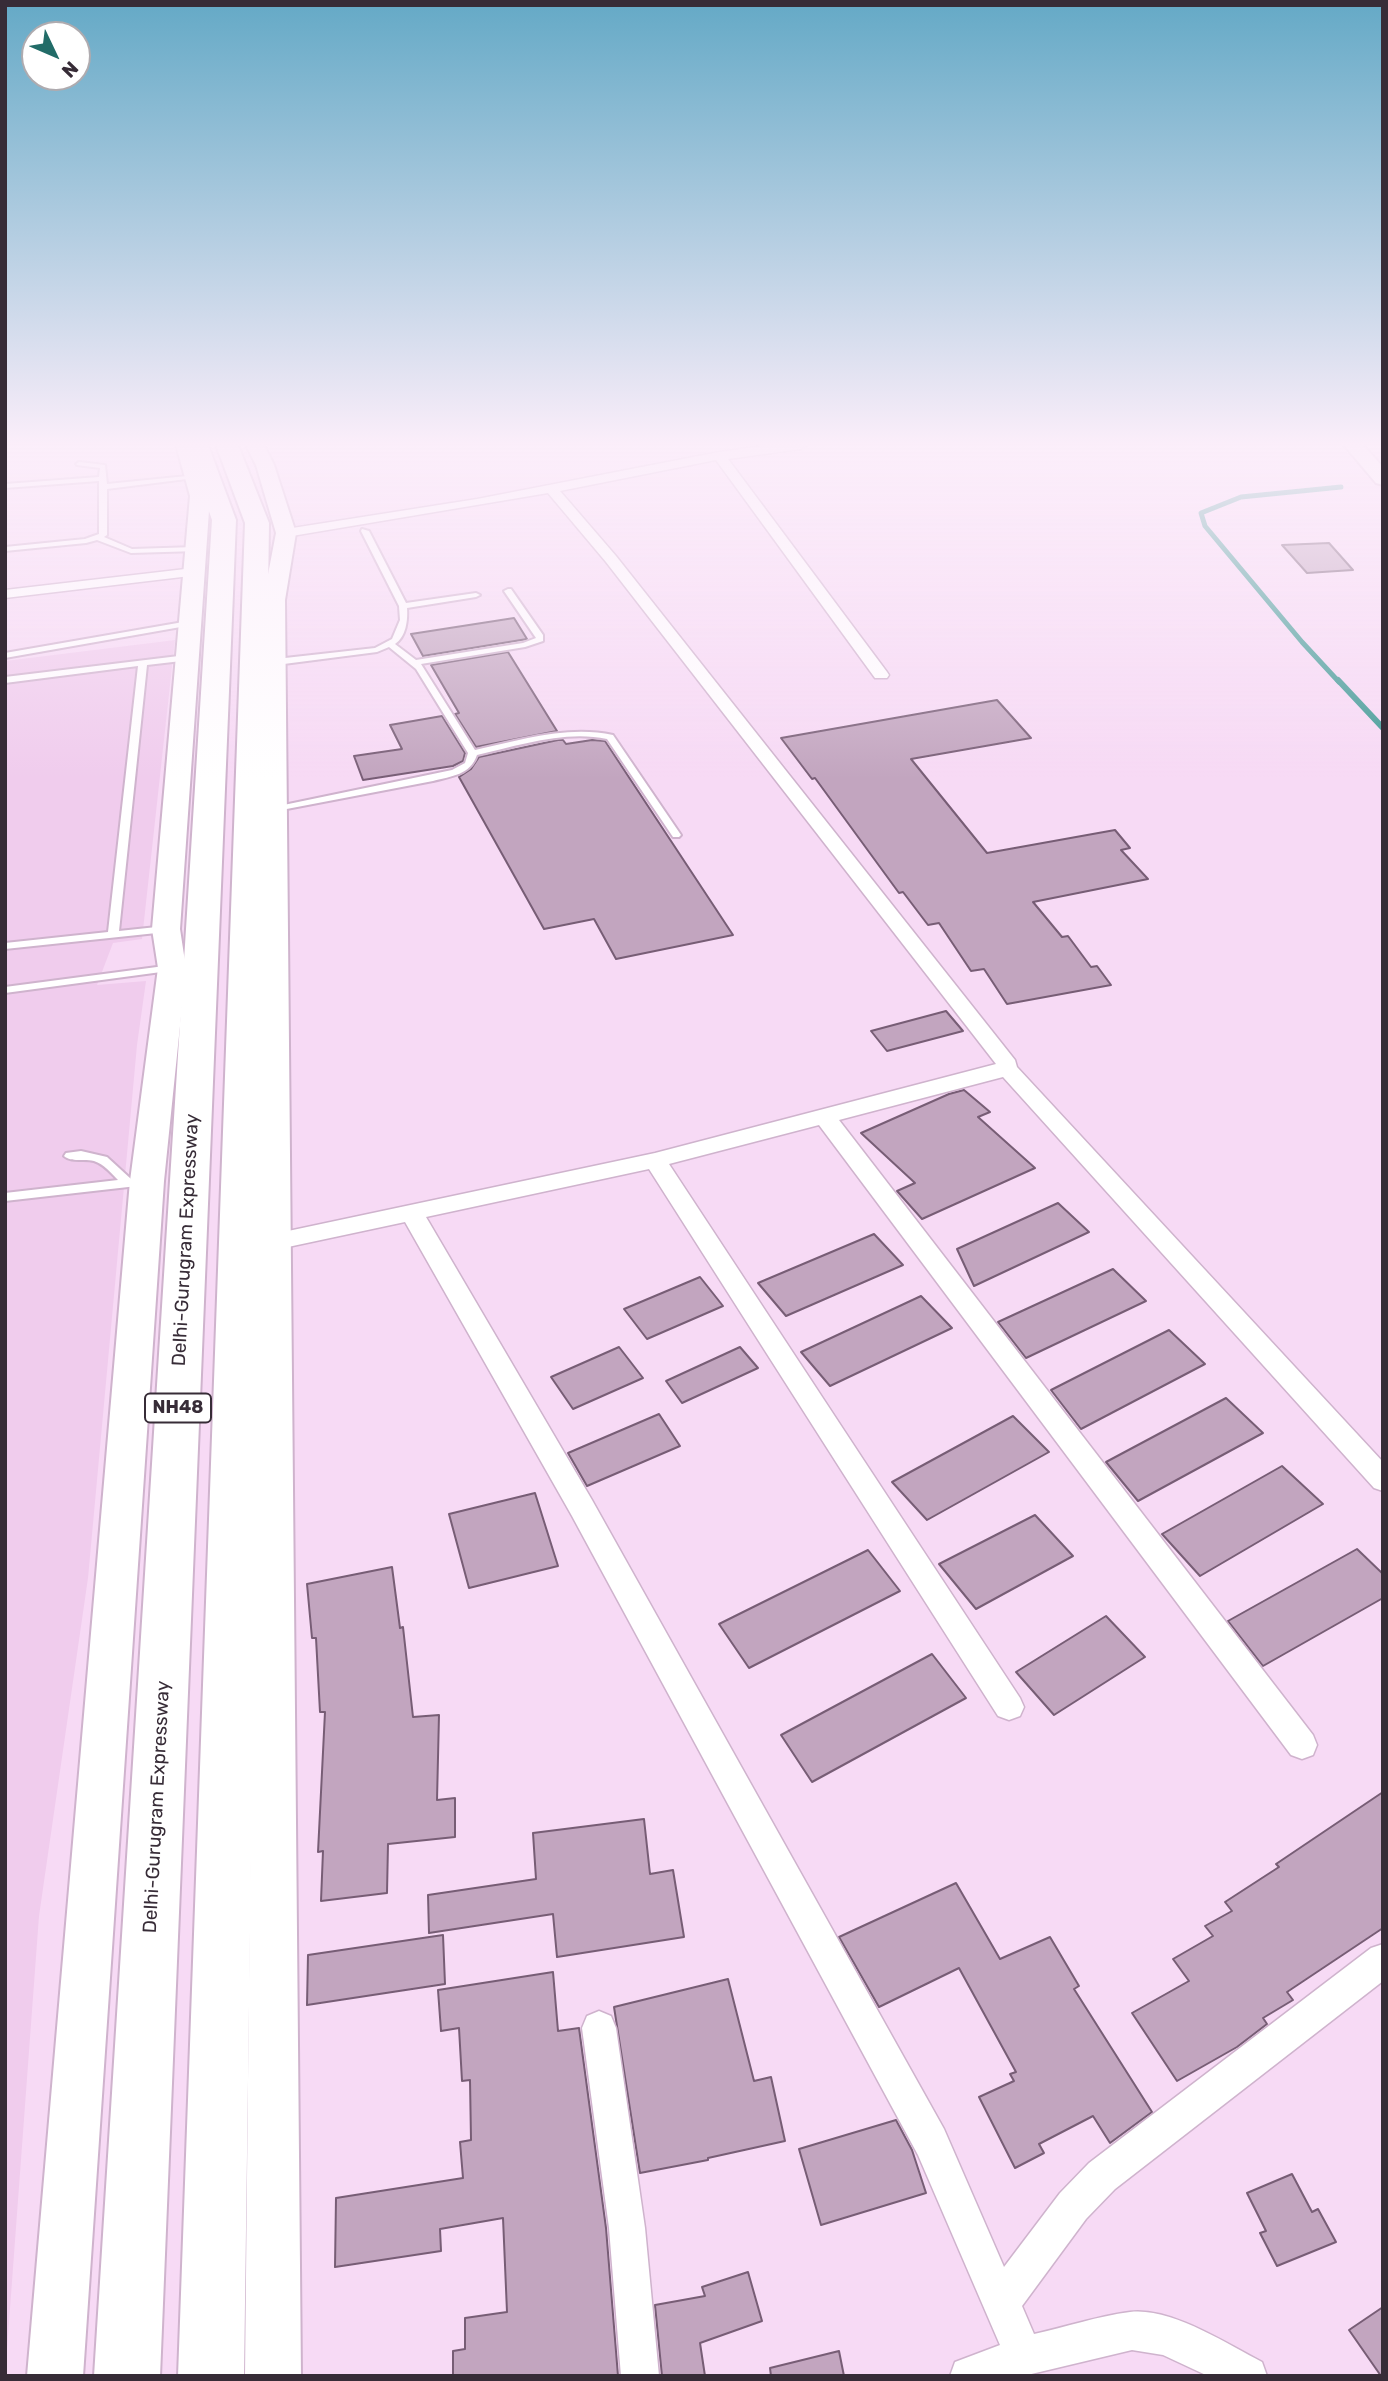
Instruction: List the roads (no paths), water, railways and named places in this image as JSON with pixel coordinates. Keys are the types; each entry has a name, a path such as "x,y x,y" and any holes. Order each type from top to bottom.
{"highway":[{"name":"Delhi-Gurugram Expressway","path":"127,2376 222,556"},
{"name":"NH48","path":"211,2376 256,556"}],"main road":[{"path":"55,2376 137,1182 172,968 166,929 195,556"},
{"path":"273,2376 274,600 282,556"}],"street":[{"path":"609,556 1008,1061 1007,1068"},
{"path":"793,556 881,676"},
{"path":"5,594 194,568"},
{"path":"5,602 194,568"},
{"path":"274,1242 655,1160 1007,1068"},
{"path":"1007,1068 1383,1480"},
{"path":"824,1116 1302,1745"},
{"path":"655,1160 1009,1707"},
{"path":"411,1212 582,1508 931,2141 1024,2356"},
{"path":"1001,2303 1073,2206 1102,2176 1383,1960"},
{"path":"599,2028 627,2228 640,2376"},
{"path":"969,2376 1024,2356 1132,2330 1171,2337 1248,2376"}],"lane":[{"path":"150,556 194,568"},
{"path":"276,662 377,650 391,645 404,621 403,606 378,556"},
{"path":"414,663 525,645 540,639 509,591"},
{"path":"403,606 476,595"},
{"path":"5,656 188,640"},
{"path":"5,680 143,662 188,640"},
{"path":"391,645 414,663 473,753"},
{"path":"113,934 143,662"},
{"path":"473,753 577,734 610,737 676,835"},
{"path":"274,810 444,776 469,764 473,753"},
{"path":"5,946 166,929"},
{"path":"5,990 172,968"},
{"path":"69,1156 97,1156 137,1182"},
{"path":"5,1197 137,1182"}],"waterway":[{"path":"1230,556 1339,682"},
{"path":"1338,680 1383,728"}]}
